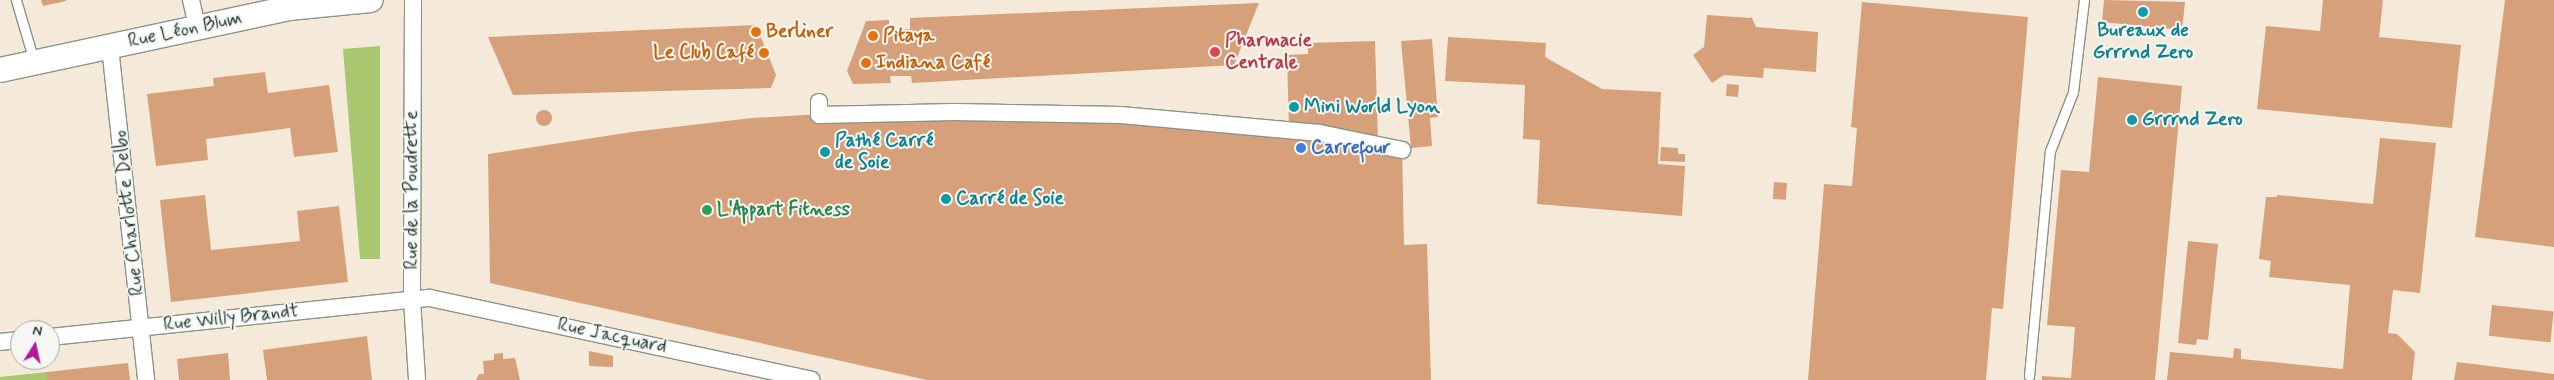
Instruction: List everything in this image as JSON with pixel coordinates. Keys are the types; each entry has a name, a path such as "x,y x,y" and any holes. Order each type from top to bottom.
{"main road":[{"name":"Rue Léon Blum","path":"0,70 289,8 371,0"}],"street":[{"path":"191,0 197,27"},
{"name":"Rue de la Poudrette","path":"413,0 412,300 417,380"},
{"name":"Rue Charlotte Delbo","path":"110,46 146,380"},
{"path":"819,102 820,116 954,112 1121,115 1319,133 1402,150"},
{"name":"Rue Jacquard","path":"412,300 430,298 456,302 811,380"},
{"name":"Rue Willy Brandt","path":"60,336 140,326 412,300"}],"lane":[{"path":"16,0 34,62"},
{"path":"2029,376 2050,151 2073,92 2084,0"}],"green space":[{"path":"380,46 380,259 360,259 343,49"},
{"path":"47,372 48,380 0,380 0,377"}],"building":[{"path":"41,0 66,0 66,1 43,6"},
{"name":"Bureaux de Grrrnd Zero","path":"2104,0 2185,2 2182,30 2102,22"},
{"path":"2323,0 2383,0 2379,37 2461,45 2452,128 2257,109 2266,26 2320,31"},
{"path":"2505,0 2554,0 2554,247 2475,237"},
{"path":"1862,2 2028,17 2003,309 1992,308 1986,380 1808,380 1824,184 1852,186 1857,128 1851,127"},
{"path":"1259,3 1234,65 912,83 911,76 890,76 891,83 853,84 847,71 866,21 889,20 889,29 910,29 910,18"},
{"path":"1707,15 1751,18 1751,16 1756,27 1818,32 1816,72 1764,68 1763,78 1724,75 1712,83 1693,55 1704,47"},
{"path":"756,25 776,75 771,88 513,95 488,37"},
{"path":"1448,37 1546,43 1545,57 1602,89 1661,92 1658,164 1685,166 1682,216 1537,204 1540,140 1523,139 1525,85 1445,81"},
{"path":"1432,39 1438,117 1430,118 1432,146 1411,148 1401,41"},
{"name":"Carré de Soie","path":"1375,41 1378,142 1402,145 1404,245 1427,244 1431,380 927,380 490,283 488,154 632,132 752,118 891,110 1289,129 1287,55 1308,54 1308,43"},
{"path":"265,72 268,93 329,85 338,152 294,157 290,128 206,139 208,160 156,166 147,94 214,86 213,78"},
{"path":"2098,77 2182,86 2155,380 2042,380 2042,376 2071,378 2075,327 2047,325 2061,170 2089,172"},
{"path":"1727,84 1739,85 1738,97 1726,96"},
{"path":"544,110 552,118 544,126 536,118"},
{"path":"2380,138 2436,143 2420,293 2393,290 2388,333 2397,334 2415,352 2412,380 2167,380 2170,352 2233,358 2234,348 2241,349 2241,359 2343,369 2350,285 2269,277 2271,261 2259,259 2266,197 2277,197 2277,195 2373,204"},
{"path":"1661,147 1678,148 1678,154 1685,154 1685,162 1660,161"},
{"path":"1774,182 1787,183 1786,200 1773,199"},
{"path":"205,195 211,250 300,241 297,211 339,206 348,282 171,302 160,200"},
{"path":"2188,241 2218,244 2208,340 2197,339 2196,345 2178,343"},
{"path":"2492,305 2554,311 2550,342 2489,336"},
{"path":"367,336 372,380 267,380 263,350"},
{"path":"589,351 613,356 613,367 589,366"},
{"path":"228,353 230,380 179,380 177,359"},
{"path":"503,353 503,359 515,358 520,380 476,380 479,374 484,374 483,361 494,360 494,354"},
{"path":"2457,362 2554,374 2554,380 2454,380"},
{"path":"128,363 130,380 47,380 47,372"}],"place":[{"name":"Bureaux de Grrrnd Zero","path":"2143,12"},
{"name":"Berliner","path":"756,32"},
{"name":"Pitaya","path":"873,36"},
{"name":"Pharmacie Centrale","path":"1215,52"},
{"name":"Le Club Café","path":"764,53"},
{"name":"Indiana Café","path":"866,63"},
{"name":"Mini World Lyon","path":"1294,107"},
{"name":"Grrrnd Zero","path":"2132,120"},
{"name":"Carrefour","path":"1301,148"},
{"name":"Pathé Carré de Soie","path":"825,152"},
{"name":"Carré de Soie","path":"946,199"},
{"name":"L'Appart Fitness","path":"707,210"}]}
